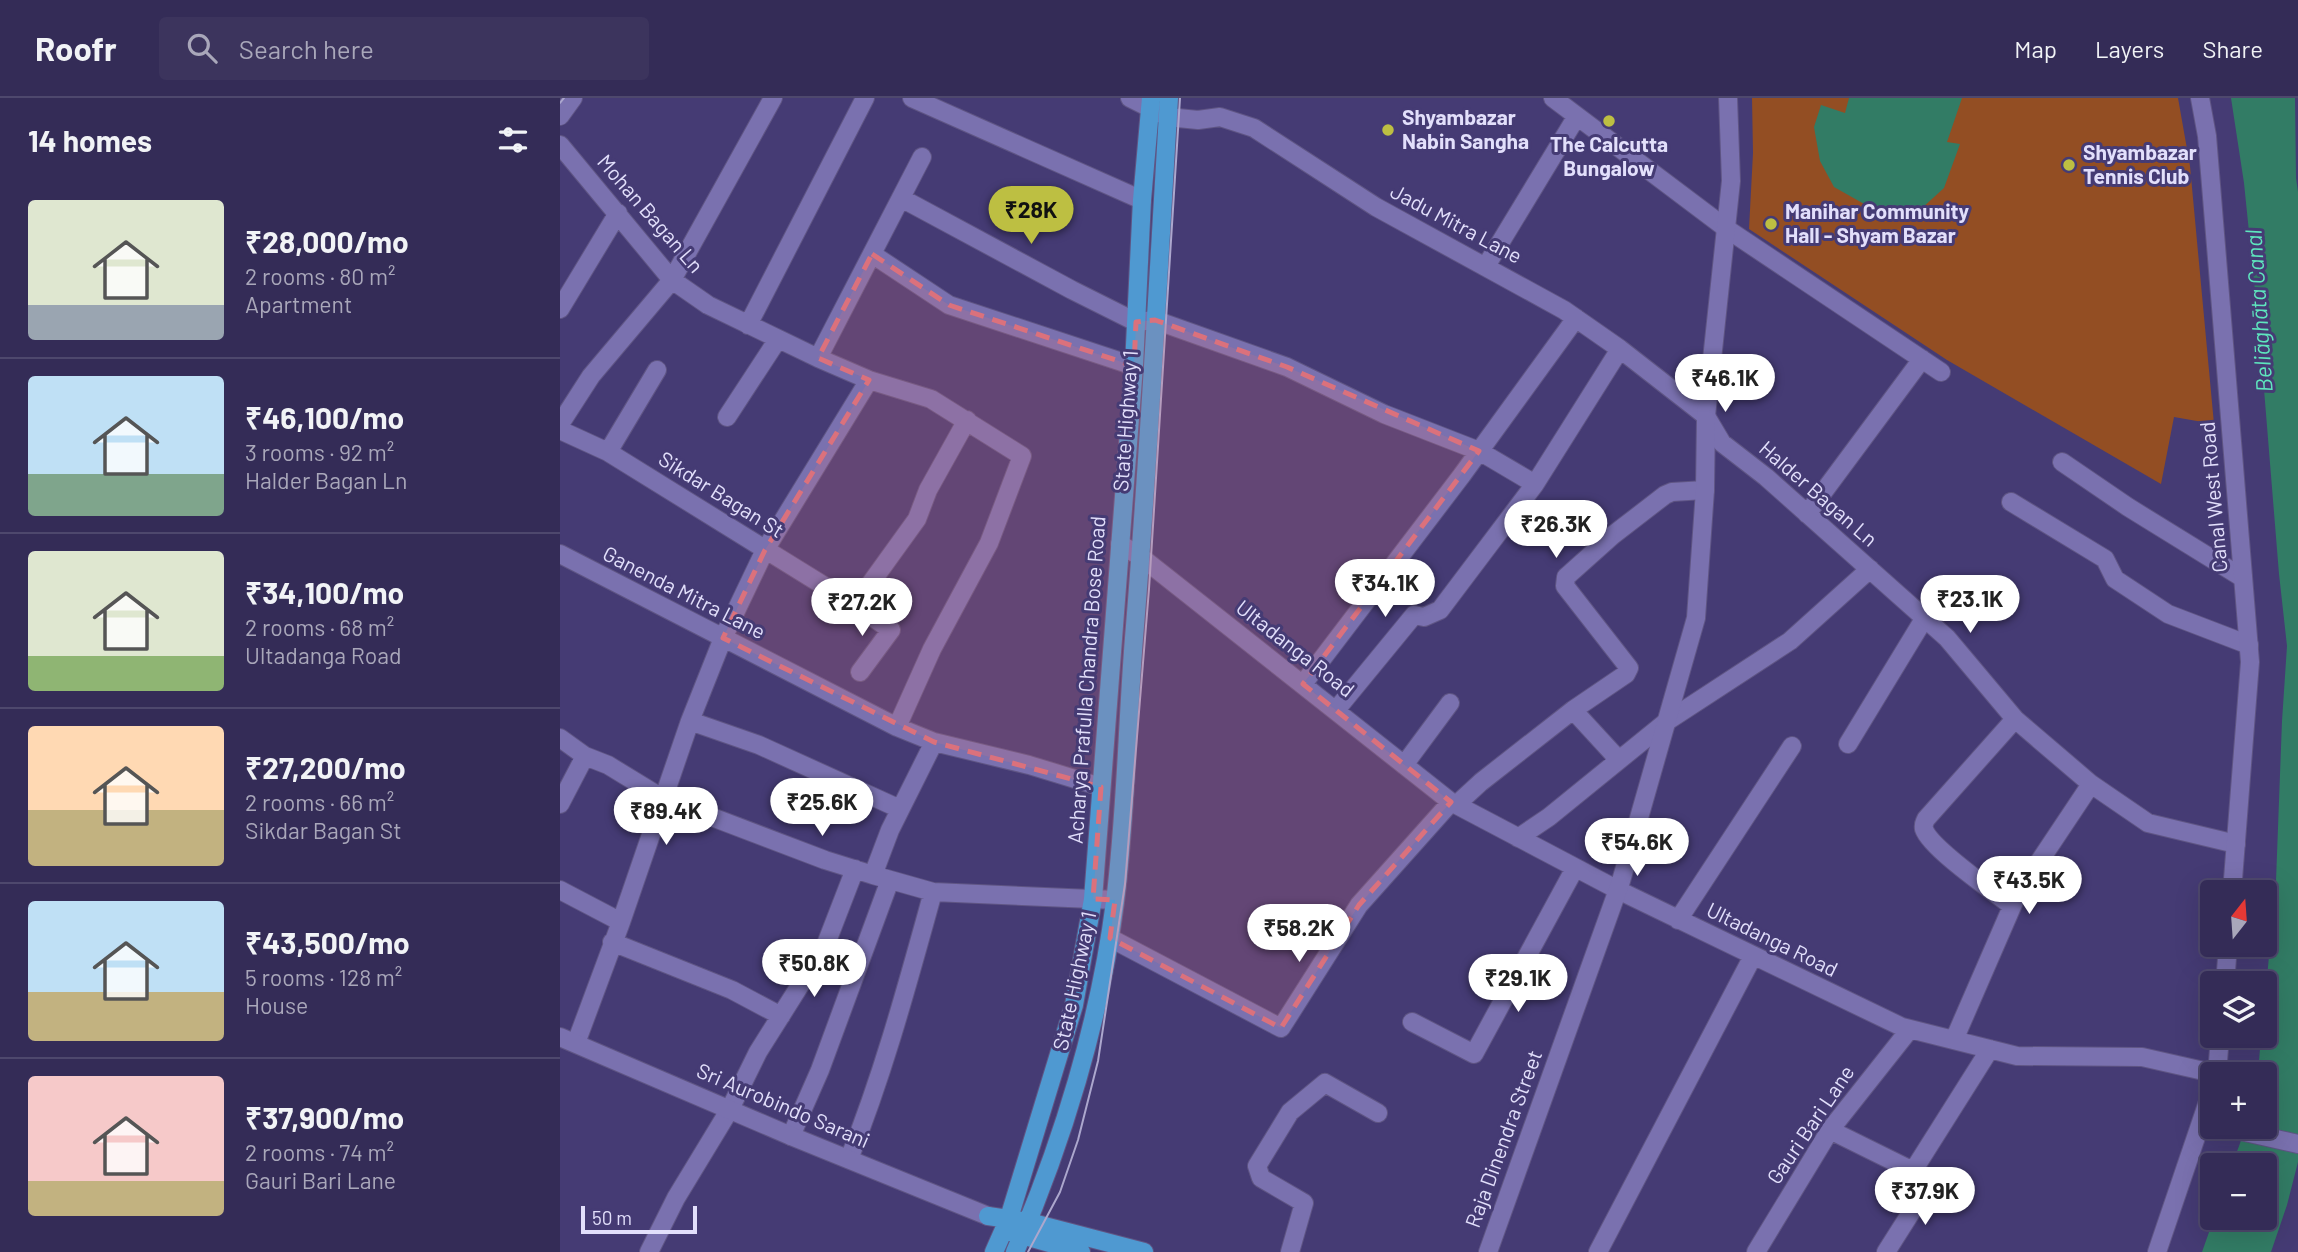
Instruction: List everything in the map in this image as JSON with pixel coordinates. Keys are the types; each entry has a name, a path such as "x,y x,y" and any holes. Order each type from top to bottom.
{"main road":[{"name":"State Highway 1","path":"1016,1231 1073,1091 1110,938 1141,557 1170,98"},
{"name":"Acharya Prafulla Chandra Bose Road","path":"994,1252 1016,1231 1074,1006 1093,899 1134,366 1150,103"},
{"path":"988,1216 1016,1231 1081,1252"},
{"path":"1016,1231 1144,1252"}],"street":[{"path":"560,116 573,98"},
{"path":"560,424 591,376 672,280 774,98"},
{"path":"748,325 865,98"},
{"path":"912,98 1142,200"},
{"path":"1130,98 1150,103 1168,117"},
{"path":"1553,98 1727,229 1941,372"},
{"name":"Raja Dinendra Street","path":"1488,1252 1618,890 1696,618 1705,489 1706,416 1731,181 1728,98"},
{"name":"Canal West Road","path":"2200,98 2207,136 2250,662 2233,880"},
{"path":"1486,266 1577,116"},
{"name":"Jadu Mitra Lane","path":"1168,117 1198,120 1220,117 1254,128 1376,207 1576,318 1706,416"},
{"name":"Mohan Bagan Ln","path":"560,145 672,280 708,306 869,380 931,399 1022,456 989,543 932,649 897,727"},
{"path":"818,358 922,157"},
{"path":"901,198 1136,322 1155,320 1287,367 1384,414 1479,451 1535,484"},
{"path":"560,309 618,213"},
{"path":"872,254 950,304 1134,366"},
{"path":"1303,684 1576,318"},
{"path":"727,416 778,339"},
{"path":"1336,710 1413,615 1424,617 1440,610 1535,484 1620,349"},
{"path":"1807,514 1922,359"},
{"path":"608,452 657,370"},
{"path":"568,1040 621,922 662,798 723,638 765,550 869,380"},
{"name":"Halder Bagan Ln","path":"1706,416 1722,443 1766,477 1947,638 2015,719 2091,784 2148,823 2236,844"},
{"path":"855,605 916,519 928,490 967,421"},
{"name":"Sikdar Bagan St","path":"560,430 608,452 855,605 891,631 860,671"},
{"path":"2062,462 2138,514 2243,578"},
{"path":"1110,938 1281,1028 1359,905 1453,804 1573,710 1626,674 1629,668 1565,586 1566,577 1665,495 1705,489"},
{"path":"2011,502 2105,559 2115,579 2168,614 2249,645"},
{"name":"Ultadanga Road","path":"1119,544 1141,557 1453,804 1678,920 1910,1029 2017,1056 2142,1057 2200,1070"},
{"name":"Ganenda Mitra Lane","path":"560,554 897,727 934,742 1029,765 1101,787"},
{"path":"1518,838 1549,817 1666,722 1790,641 1870,569"},
{"path":"1848,744 1924,619"},
{"path":"1404,765 1450,703"},
{"path":"1573,710 1619,760"},
{"path":"2012,906 1954,862 1925,832 1923,825 2015,719"},
{"path":"690,721 759,745 900,809"},
{"path":"560,738 585,756 608,765 662,798 882,878 933,892 1115,900"},
{"path":"791,1136 820,1070 882,878 890,830 934,742"},
{"path":"1678,920 1792,746"},
{"path":"560,804 585,756"},
{"path":"1954,1040 2012,906 2091,784"},
{"path":"1412,1022 1474,1054 1575,868"},
{"path":"649,1252 676,1198 730,1109 758,1052 826,944 855,869"},
{"path":"560,890 621,922"},
{"path":"849,1159 872,1103 896,1029 933,892"},
{"path":"612,942 732,990 781,1016"},
{"path":"1598,1252 1753,956"},
{"name":"Gauri Bari Lane","path":"1756,1252 1830,1130 1910,1029"},
{"name":"Sri Aurobindo Sarani","path":"568,1040 791,1136 988,1216"},
{"path":"1913,1171 1990,1049"},
{"path":"1290,1252 1304,1203 1261,1178 1257,1166 1290,1112 1325,1083 1378,1113"},
{"path":"1830,1130 1957,1196"},
{"path":"2157,1252 2202,1139"},
{"path":"2276,1139 2298,1144"},
{"path":"1886,1252 1931,1181"}],"highlighted area":[{"path":"872,254 949,305 1134,366 1136,322 1155,320 1287,367 1479,451 1303,684 1451,802 1359,905 1281,1028 1110,938 1115,900 1093,899 1101,787 934,742 723,638 765,550 869,380 818,358"}],"shaded area":[{"path":"1752,98 2178,98 2190,166 2214,424 2174,417 2161,484 1947,360 1749,229 1753,153"}],"water":[{"path":"1849,98 1962,98 1947,142 1960,144 1944,188 1922,208 1899,211 1866,205 1834,187 1820,161 1814,127 1821,105 1845,113"},
{"name":"Beliāghāta Canal","path":"2231,98 2295,98 2298,192 2298,1162 2271,1252 2202,1252 2210,1230 2277,1230 2277,1153 2236,1153 2242,1139 2277,1139 2277,1062 2259,1062 2260,1048 2277,1048 2277,971 2268,971 2269,957 2277,957 2276,880 2287,646 2244,183"}],"tram line":[{"path":"560,103 564,98"},
{"path":"1028,1252 1060,1192 1078,1140 1098,1061 1125,884 1149,589 1180,98"}],"place":[{"name":"The Calcutta Bungalow","path":"1609,121"},
{"name":"Shyambazar Nabin Sangha","path":"1388,130"},
{"name":"Shyambazar Tennis Club","path":"2069,165"},
{"name":"Manihar Community Hall - Shyam Bazar","path":"1771,224"}]}
